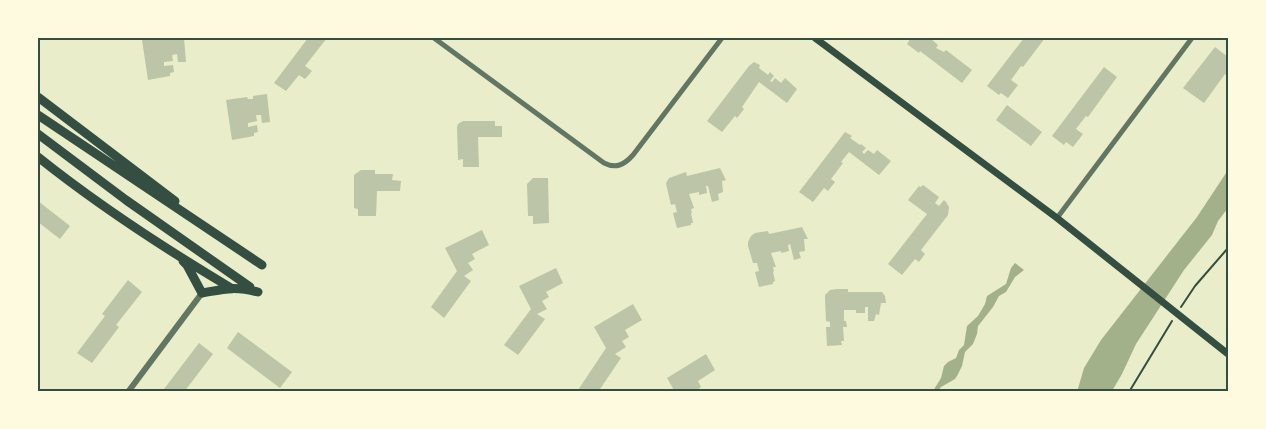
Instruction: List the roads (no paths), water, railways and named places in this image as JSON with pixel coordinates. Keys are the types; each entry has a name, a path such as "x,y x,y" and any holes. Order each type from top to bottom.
{"highway":[{"path":"38,97 168,194 210,230"},
{"path":"38,115 262,265"},
{"path":"38,134 126,200 250,286"},
{"path":"38,157 66,179 175,254 231,288"},
{"path":"175,254 187,265 202,293 231,288 258,292"}],"main road":[{"path":"815,38 1057,218 1228,354"}],"street":[{"path":"434,38 596,158 611,167 627,162 722,38"},
{"path":"1057,218 1192,38"},
{"path":"128,392 202,293"}]}
